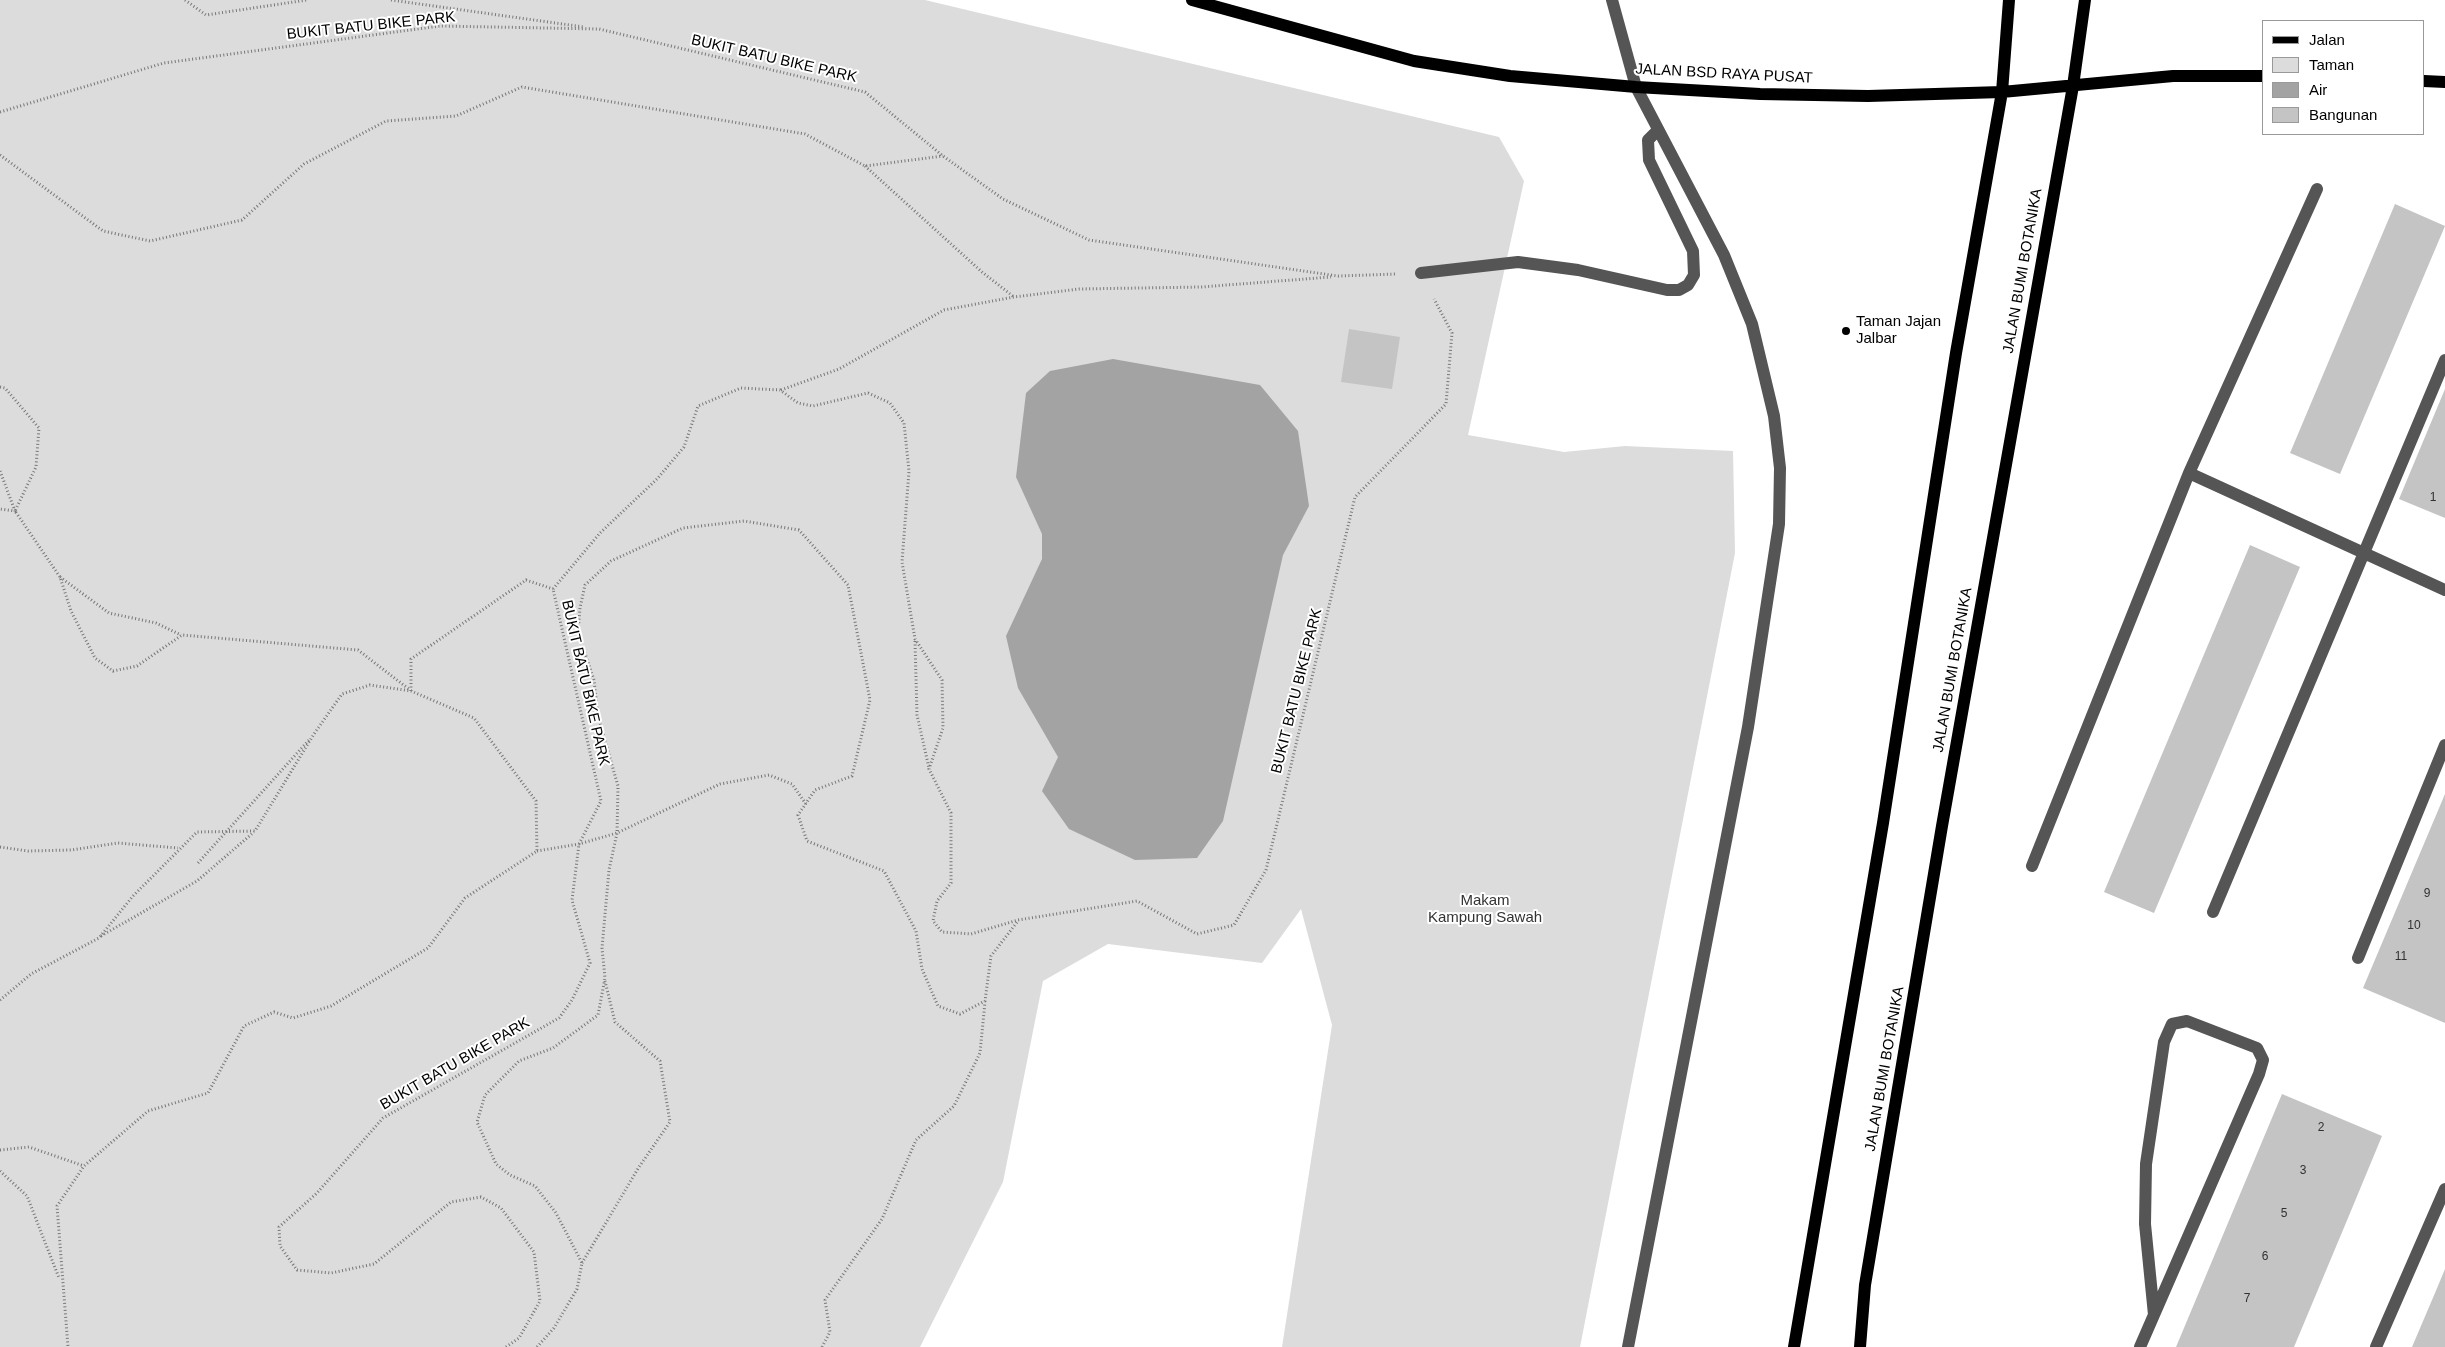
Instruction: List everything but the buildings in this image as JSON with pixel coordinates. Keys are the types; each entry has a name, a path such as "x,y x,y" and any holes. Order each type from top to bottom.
{"main road":[{"name":"JALAN BSD RAYA PUSAT","path":"1192,0 1414,61 1510,76 1636,87 1760,94 1848,95 2002,92 2173,76 2262,76"},
{"path":"1794,1347 1885,813 1956,353 2002,92 2009,0"},
{"name":"JALAN BUMI BOTANIKA","path":"1860,1347 1865,1285 1942,826 2072,86 2085,0"},
{"path":"2425,81 2445,82"}],"street":[{"path":"1612,0 1636,87 1724,254 1752,324 1774,416 1780,468 1779,514 1748,727 1628,1347"},
{"path":"1421,273 1518,262 1578,270 1667,290 1679,290 1688,285 1694,275 1693,251 1649,160 1648,140 1658,130"},
{"path":"2032,866 2189,473 2317,189"},
{"path":"2213,912 2362,552 2445,360"},
{"path":"2189,473 2445,590"},
{"path":"2358,958 2445,745"},
{"path":"2140,1347 2154,1315 2259,1074 2263,1060 2257,1048 2187,1021 2172,1024 2164,1042 2146,1164 2145,1224 2154,1315"},
{"path":"2376,1347 2445,1189"}],"path":[{"path":"184,0 206,15 307,0"},
{"path":"391,0 599,29"},
{"name":"BUKIT BATU BIKE PARK","path":"0,112 164,63 440,26 599,29 865,92 943,156"},
{"path":"0,155 103,231 150,241 242,220 304,164 386,120 456,116 522,87 805,134 865,166 982,272 1014,297"},
{"path":"865,166 943,156 1004,199 1089,240 1338,276"},
{"path":"780,390 839,369 944,310 1014,297 1079,289 1201,287 1338,276 1421,273"},
{"name":"BUKIT BATU BIKE PARK","path":"929,769 951,812 951,883 937,901 933,921 942,932 971,934 1018,920 1137,901 1196,934 1234,925 1266,870 1355,497 1446,404 1452,333 1421,273"},
{"path":"0,387 5,388 38,428 36,467 15,510"},
{"name":"BUKIT BATU BIKE PARK","path":"506,1347 519,1338 540,1302 534,1252 501,1208 481,1197 451,1202 374,1264 331,1273 298,1270 280,1246 279,1227 317,1193 383,1118 559,1018 572,1000 590,963 572,900 579,844 601,801 553,589 600,533 657,480 684,447 698,406 741,388 780,390"},
{"path":"780,390 798,403 813,406 868,394 890,403 904,423 909,471 902,562 915,639 917,715 929,769"},
{"path":"0,471 15,510 60,577 72,611 94,658 113,672 137,666 182,635"},
{"path":"0,509 15,510"},
{"name":"BUKIT BATU BIKE PARK","path":"582,1263 556,1213 535,1186 510,1175 496,1164 477,1122 485,1096 519,1061 553,1048 598,1015 605,978 602,948 609,870 617,833 618,786 598,716 594,680 578,634 580,608 585,585 611,561 684,528 744,521 799,530 848,585 870,700 852,776 816,790 806,804"},
{"path":"60,577 109,613 156,624 182,635 358,650 411,691 474,718 536,801 537,851"},
{"path":"411,691 411,659 526,580 553,589"},
{"path":"915,639 942,680 943,728 929,769"},
{"path":"0,1000 30,974 99,938 197,881 255,831 314,734 342,694 370,685 411,691"},
{"path":"198,863 314,734"},
{"path":"68,1347 61,1282 57,1206 84,1166 148,1111 208,1092 244,1026 274,1012 293,1018 331,1006 372,982 428,948 466,898 537,851 579,844 617,833 720,784 769,775 792,784 806,804 798,814 808,841 884,871 916,931 922,969 938,1006 960,1014 985,1001"},
{"path":"99,938 133,896 197,832 255,831"},
{"path":"0,847 28,852 71,850 118,843 179,848"},
{"path":"822,1347 830,1332 825,1300 882,1219 916,1140 954,1106 980,1053 991,956 1018,920"},
{"path":"537,1347 554,1328 577,1289 582,1263 639,1167 670,1122 660,1061 615,1022 605,978"},
{"path":"0,1150 29,1147 84,1166"},
{"path":"0,1171 27,1196 61,1282"}],"green space":[{"name":"Makam Kampung Sawah","path":"0,0 925,0 1499,137 1524,181 1468,435 1564,452 1625,446 1733,451 1735,553 1580,1347 1282,1347 1332,1025 1301,909 1262,963 1108,944 1043,981 1003,1182 920,1347 0,1347"}],"water":[{"path":"1113,359 1260,385 1298,431 1309,506 1283,555 1223,821 1197,858 1135,860 1069,829 1042,791 1058,757 1018,688 1006,636 1042,559 1042,534 1016,477 1026,393 1050,371"}],"place":[{"name":"Taman Jajan Jalbar","path":"1846,331"}]}
